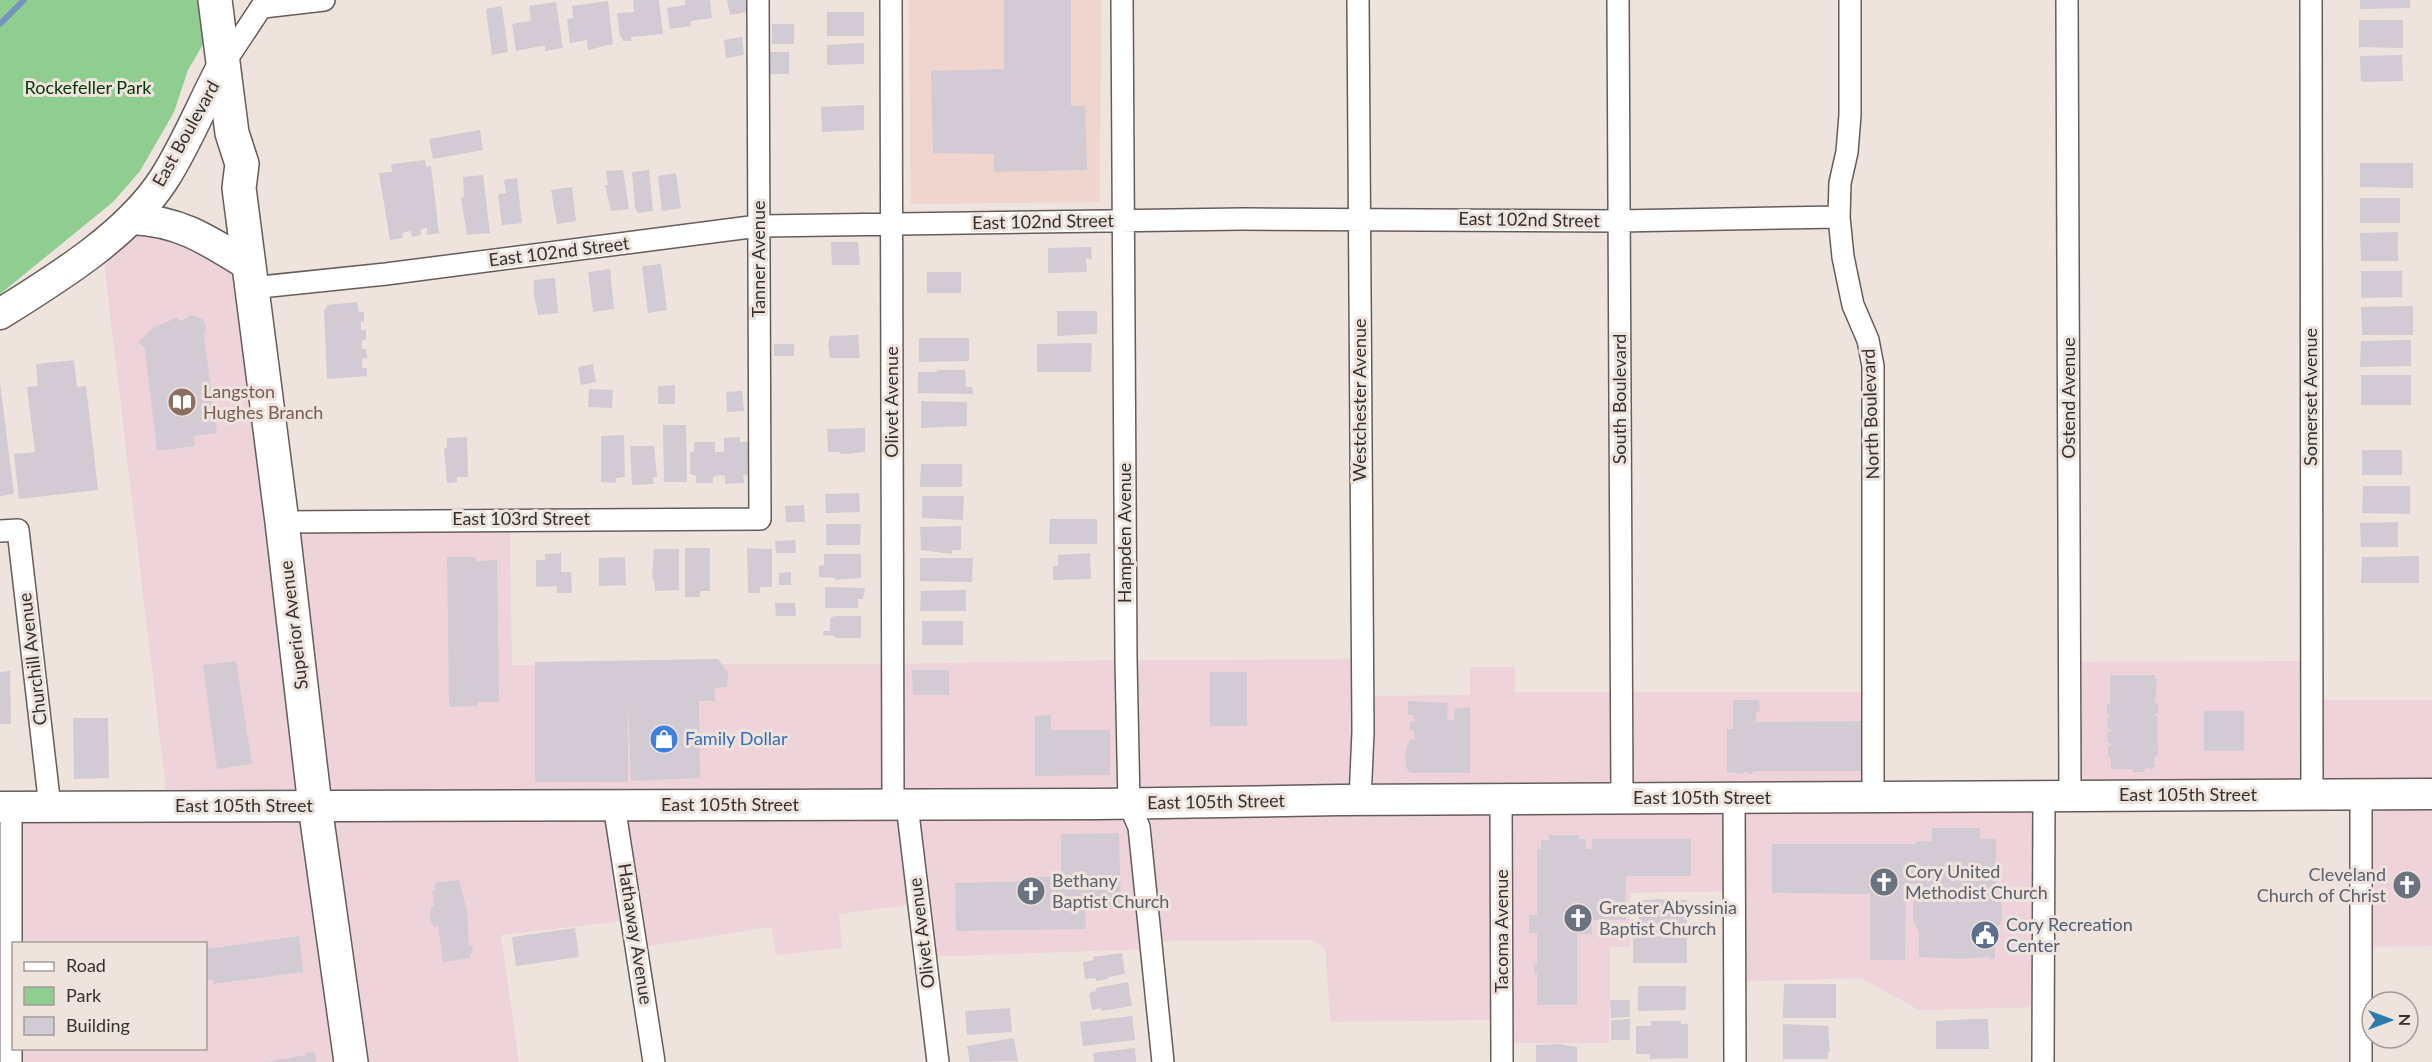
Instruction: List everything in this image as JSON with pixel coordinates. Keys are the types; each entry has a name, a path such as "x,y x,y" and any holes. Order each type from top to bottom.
{"main road":[{"name":"Superior Avenue","path":"215,0 232,133 242,164 239,188 282,522 315,806 351,1062"},
{"name":"East Boulevard","path":"0,314 102,245 132,219 164,179 223,65"},
{"path":"132,219 158,220 210,241 250,276"},
{"name":"East 105th Street","path":"5,807 1129,804 1360,800 2432,794"}],"street":[{"path":"265,3 324,0"},
{"name":"Tanner Avenue","path":"758,0 760,519"},
{"name":"Olivet Avenue","path":"891,0 900,804 938,1062"},
{"name":"Hampden Avenue","path":"1122,0 1129,804 1139,827 1163,1062"},
{"name":"Westchester Avenue","path":"1358,0 1363,732 1360,800"},
{"name":"South Boulevard","path":"1618,0 1622,798"},
{"name":"North Boulevard","path":"1850,0 1850,115 1847,152 1840,183 1839,217 1842,257 1853,305 1868,340 1873,366 1873,797"},
{"name":"Ostend Avenue","path":"2043,1062 2057,796 2067,0"},
{"name":"Somerset Avenue","path":"2311,0 2312,794"},
{"name":"East Boulevard","path":"223,65 265,3"},
{"name":"East 102nd Street","path":"250,276 386,274 758,226 1359,218 1619,221 1839,217"},
{"name":"East 103rd Street","path":"282,522 760,519"},
{"name":"Churchill Avenue","path":"9,531 50,807"},
{"path":"2361,795 2361,1062"},
{"path":"1734,798 1735,1062"},
{"name":"Tacoma Avenue","path":"1501,799 1502,1062"},
{"name":"Hathaway Avenue","path":"614,805 654,1062"},
{"path":"5,807 11,1062"}],"shaded area":[{"path":"909,0 1101,0 1100,202 911,204"},
{"path":"132,219 248,265 282,522 510,520 512,665 1362,659 1363,696 1470,695 1470,667 1515,667 1515,692 1873,692 1873,797 2044,796 2042,1007 1919,1010 1861,978 1735,982 1734,891 1630,893 1630,947 1610,947 1609,1043 1502,1043 1501,1020 1330,1022 1326,952 1320,944 1309,940 1151,941 1152,949 925,957 918,904 839,914 842,948 776,955 771,927 637,948 632,920 501,935 519,1062 13,1062 13,1050 207,1050 207,942 12,942 11,807 168,806 102,245"},
{"path":"2311,661 2312,700 2432,700 2432,946 2361,947 2361,795 2070,795 2070,662"}],"green space":[{"name":"Rockefeller Park","path":"0,0 229,0 188,70 174,112 140,171 113,202 0,294"}],"building":[{"path":"633,0 659,0 663,34 631,37 631,41 623,41 620,37 617,13 634,12"},
{"path":"685,0 710,0 712,18 690,21 691,26 670,29 667,8 685,5"},
{"path":"727,0 747,0 747,12 730,15"},
{"path":"1004,0 1071,0 1071,106 1085,106 1087,170 994,172 994,154 933,153 931,71 1004,69"},
{"path":"2360,0 2410,0 2410,8 2360,9"},
{"path":"608,1 613,44 588,50 587,40 570,43 567,19 573,18 572,6"},
{"path":"556,2 563,48 545,51 545,46 541,46 516,51 512,24 531,21 529,6"},
{"path":"502,6 508,52 492,55 486,9"},
{"path":"827,12 864,12 864,36 827,36"},
{"path":"2359,20 2403,20 2403,48 2359,47"},
{"path":"772,24 794,24 794,44 772,44"},
{"path":"742,37 744,55 726,58 724,40"},
{"path":"864,43 864,64 827,65 827,45"},
{"path":"770,52 789,52 789,74 770,74"},
{"path":"2402,55 2403,81 2361,82 2360,56"},
{"path":"864,105 864,130 822,132 821,107"},
{"path":"480,130 483,150 433,159 429,139"},
{"path":"425,160 426,167 431,166 439,233 427,235 427,228 421,229 421,235 412,237 411,231 402,233 403,238 390,240 379,173 392,172 391,164"},
{"path":"2360,163 2413,163 2413,188 2360,187"},
{"path":"623,170 629,209 611,211 605,185 608,185 606,171"},
{"path":"649,170 653,211 638,213 635,208 632,172"},
{"path":"676,173 681,208 662,211 658,176"},
{"path":"483,175 490,233 467,235 461,198 464,197 463,177"},
{"path":"517,178 522,223 502,225 498,194 506,193 504,180"},
{"path":"572,187 576,221 557,224 551,190"},
{"path":"2360,198 2400,198 2400,223 2360,223"},
{"path":"2398,232 2398,261 2361,261 2360,233"},
{"path":"831,242 858,242 860,265 832,265"},
{"path":"1091,247 1092,260 1086,258 1087,272 1048,273 1048,248"},
{"path":"661,264 667,310 648,313 642,266"},
{"path":"610,269 614,309 593,312 588,272"},
{"path":"2361,271 2402,271 2402,297 2361,298"},
{"path":"927,272 961,272 961,293 927,293"},
{"path":"555,278 558,313 538,315 534,280"},
{"path":"357,302 359,312 364,312 361,330 366,330 366,340 362,340 362,349 366,349 367,358 362,359 362,368 367,368 367,376 327,379 324,309 327,305"},
{"path":"2413,306 2413,335 2362,335 2361,307"},
{"path":"1057,311 1097,311 1097,334 1057,336"},
{"name":"Langston Hughes Branch","path":"191,315 203,319 206,327 204,336 217,433 194,436 195,446 157,451 145,349 138,342 154,327 176,318 181,321"},
{"path":"858,335 860,358 830,358 828,344 830,336"},
{"path":"919,338 969,338 969,361 919,362"},
{"path":"2411,340 2411,366 2360,367 2361,341"},
{"path":"1092,343 1091,372 1037,372 1037,344"},
{"path":"774,344 794,344 794,356 774,356"},
{"path":"74,360 77,387 86,386 98,490 19,499 14,454 35,452 27,387 38,386 36,364"},
{"path":"593,364 596,382 581,385 578,367"},
{"path":"937,370 965,370 966,387 972,387 973,394 918,393 918,372 937,372"},
{"path":"2361,375 2411,375 2411,405 2361,405"},
{"path":"0,383 14,494 0,496"},
{"path":"675,385 675,404 658,404 658,386"},
{"path":"589,389 613,390 612,408 588,407"},
{"path":"742,391 744,411 727,412 726,392"},
{"path":"921,401 967,402 967,426 921,428"},
{"path":"663,425 686,425 687,482 664,482"},
{"path":"865,428 865,452 840,454 841,452 828,452 827,429"},
{"path":"624,435 625,477 616,478 616,483 601,482 601,436"},
{"path":"467,437 468,477 457,477 457,482 447,483 444,448 447,448 447,438"},
{"path":"740,437 740,442 749,442 750,474 743,475 744,483 725,484 725,476 721,475 713,477 713,483 696,483 696,476 690,474 690,452 694,452 694,442 715,442 715,452 724,452 724,438"},
{"path":"630,446 654,446 657,477 653,477 654,484 632,485"},
{"path":"2362,450 2402,450 2402,475 2362,475"},
{"path":"921,464 962,464 962,487 920,487"},
{"path":"2363,486 2410,486 2410,514 2362,513"},
{"path":"859,493 860,512 826,513 825,494"},
{"path":"922,496 964,496 963,520 922,518"},
{"path":"804,505 805,522 786,522 785,506"},
{"path":"1050,519 1097,519 1097,544 1049,544"},
{"path":"2398,522 2398,547 2361,547 2360,523"},
{"path":"826,524 861,524 860,545 826,545"},
{"path":"961,526 961,550 952,550 952,554 921,550 920,527"},
{"path":"795,540 796,553 776,553 775,541"},
{"path":"685,548 710,548 710,591 700,591 700,597 685,597"},
{"path":"747,548 772,549 772,587 760,587 760,593 748,593"},
{"path":"654,549 679,549 679,590 655,591 654,579 652,579"},
{"path":"561,553 561,572 571,572 572,593 557,593 557,586 536,587 536,560 545,560 545,554"},
{"path":"1090,553 1091,579 1053,580 1053,566 1058,566 1058,555"},
{"path":"824,554 861,554 861,578 835,580 835,578 819,577 819,566 824,565"},
{"path":"2419,556 2419,583 2361,583 2362,557"},
{"path":"447,557 476,557 476,561 497,560 499,702 478,702 478,706 449,707"},
{"path":"625,557 626,585 599,586 599,558"},
{"path":"920,558 973,558 972,582 920,581"},
{"path":"791,572 791,585 779,585 779,573"},
{"path":"825,587 865,588 863,599 858,599 858,608 825,608"},
{"path":"966,590 966,611 920,611 921,591"},
{"path":"775,603 795,603 796,616 776,616"},
{"path":"861,616 861,638 835,638 835,636 823,635 823,631 830,631 830,618"},
{"path":"922,621 963,621 963,645 922,645"},
{"path":"718,659 728,673 727,687 714,688 715,701 699,701 700,778 631,781 628,703 628,782 535,782 535,662"},
{"path":"236,661 252,764 217,769 203,665"},
{"path":"912,670 949,670 949,695 913,695"},
{"path":"10,671 11,724 0,724 0,672"},
{"path":"1210,672 1247,672 1247,726 1210,726"},
{"path":"2110,675 2155,675 2157,679 2155,703 2158,703 2158,713 2155,713 2155,716 2157,716 2158,756 2155,756 2156,765 2151,770 2149,768 2144,769 2144,772 2133,772 2133,769 2111,769 2108,746 2111,746 2111,743 2108,743 2107,732 2111,732 2111,729 2108,729 2107,718 2110,718 2110,714 2107,714 2107,704 2110,704"},
{"path":"1733,700 1759,700 1760,711 1756,712 1756,722 1862,721 1862,771 1754,771 1751,774 1727,772 1727,729 1733,729"},
{"path":"1408,701 1448,703 1447,720 1454,720 1454,709 1470,707 1470,773 1410,773 1406,768 1405,752 1410,739 1415,740 1414,731 1410,730 1410,722 1416,721 1413,715 1408,715"},
{"path":"2204,711 2244,711 2244,751 2204,751"},
{"path":"1051,715 1051,730 1110,730 1110,775 1035,776 1035,716"},
{"path":"73,718 108,718 109,778 74,779"},
{"path":"1932,828 1980,828 1980,839 1996,839 1996,889 2002,905 2002,919 1995,935 1995,959 1989,959 1989,957 1963,959 1919,957 1919,933 1913,919 1913,904 1920,884 1906,884 1905,960 1870,960 1870,894 1772,893 1772,844 1915,844 1916,841 1932,841"},
{"path":"1119,833 1121,909 1085,909 1086,929 956,931 955,883 1035,881 1035,877 1061,876 1061,834"},
{"name":"Greater Abyssinia Baptist Church","path":"1549,835 1579,835 1579,839 1586,839 1586,849 1592,849 1592,839 1691,839 1691,876 1626,876 1626,920 1592,920 1592,934 1577,934 1577,1005 1537,1005 1537,973 1534,973 1534,964 1537,964 1537,933 1529,933 1529,915 1537,915 1537,849 1541,849 1541,840 1549,840"},
{"path":"459,880 467,911 469,946 472,945 473,953 470,953 471,958 443,962 438,926 434,927 430,920 431,907 434,906 432,890 435,890 434,883"},
{"path":"1687,900 1687,925 1658,927 1658,934 1642,934 1642,926 1639,926 1639,901"},
{"path":"575,928 579,957 516,966 512,937"},
{"path":"299,936 303,972 213,984 213,980 207,981 207,949"},
{"path":"1633,937 1687,937 1687,963 1633,963"},
{"path":"1122,953 1125,974 1097,981 1095,978 1085,979 1083,962 1094,960 1093,957"},
{"path":"1128,982 1132,1006 1101,1011 1101,1008 1092,1010 1089,993 1096,991 1096,988"},
{"path":"1784,984 1836,984 1836,1018 1783,1018"},
{"path":"1638,986 1686,986 1686,1010 1638,1011"},
{"path":"1610,1000 1630,1000 1630,1017 1611,1018"},
{"path":"1010,1008 1012,1032 967,1035 965,1011"},
{"path":"1132,1016 1135,1040 1083,1046 1080,1022"},
{"path":"1630,1019 1630,1040 1611,1040 1611,1020"},
{"path":"1988,1019 1989,1049 1936,1049 1936,1021"},
{"path":"1651,1021 1681,1021 1681,1024 1688,1024 1688,1058 1650,1059 1650,1054 1636,1054 1636,1026 1651,1026"},
{"path":"1783,1024 1828,1026 1830,1052 1828,1052 1828,1059 1783,1059"},
{"path":"1014,1038 1018,1061 970,1062 967,1046"},
{"path":"1559,1044 1577,1047 1577,1062 1536,1062 1536,1045"},
{"path":"1135,1048 1136,1062 1094,1062 1093,1053"},
{"path":"315,1052 316,1062 265,1062 306,1055 305,1053"}],"waterway":[{"path":"0,24 24,0"}],"place":[{"name":"Langston Hughes Branch","path":"182,402"},
{"name":"Family Dollar","path":"664,739"},
{"name":"Cory United Methodist Church","path":"1884,882"},
{"name":"Cleveland Church of Christ","path":"2407,885"},
{"name":"Bethany Baptist Church","path":"1031,891"},
{"name":"Greater Abyssinia Baptist Church","path":"1578,918"},
{"name":"Cory Recreation Center","path":"1985,935"}]}
